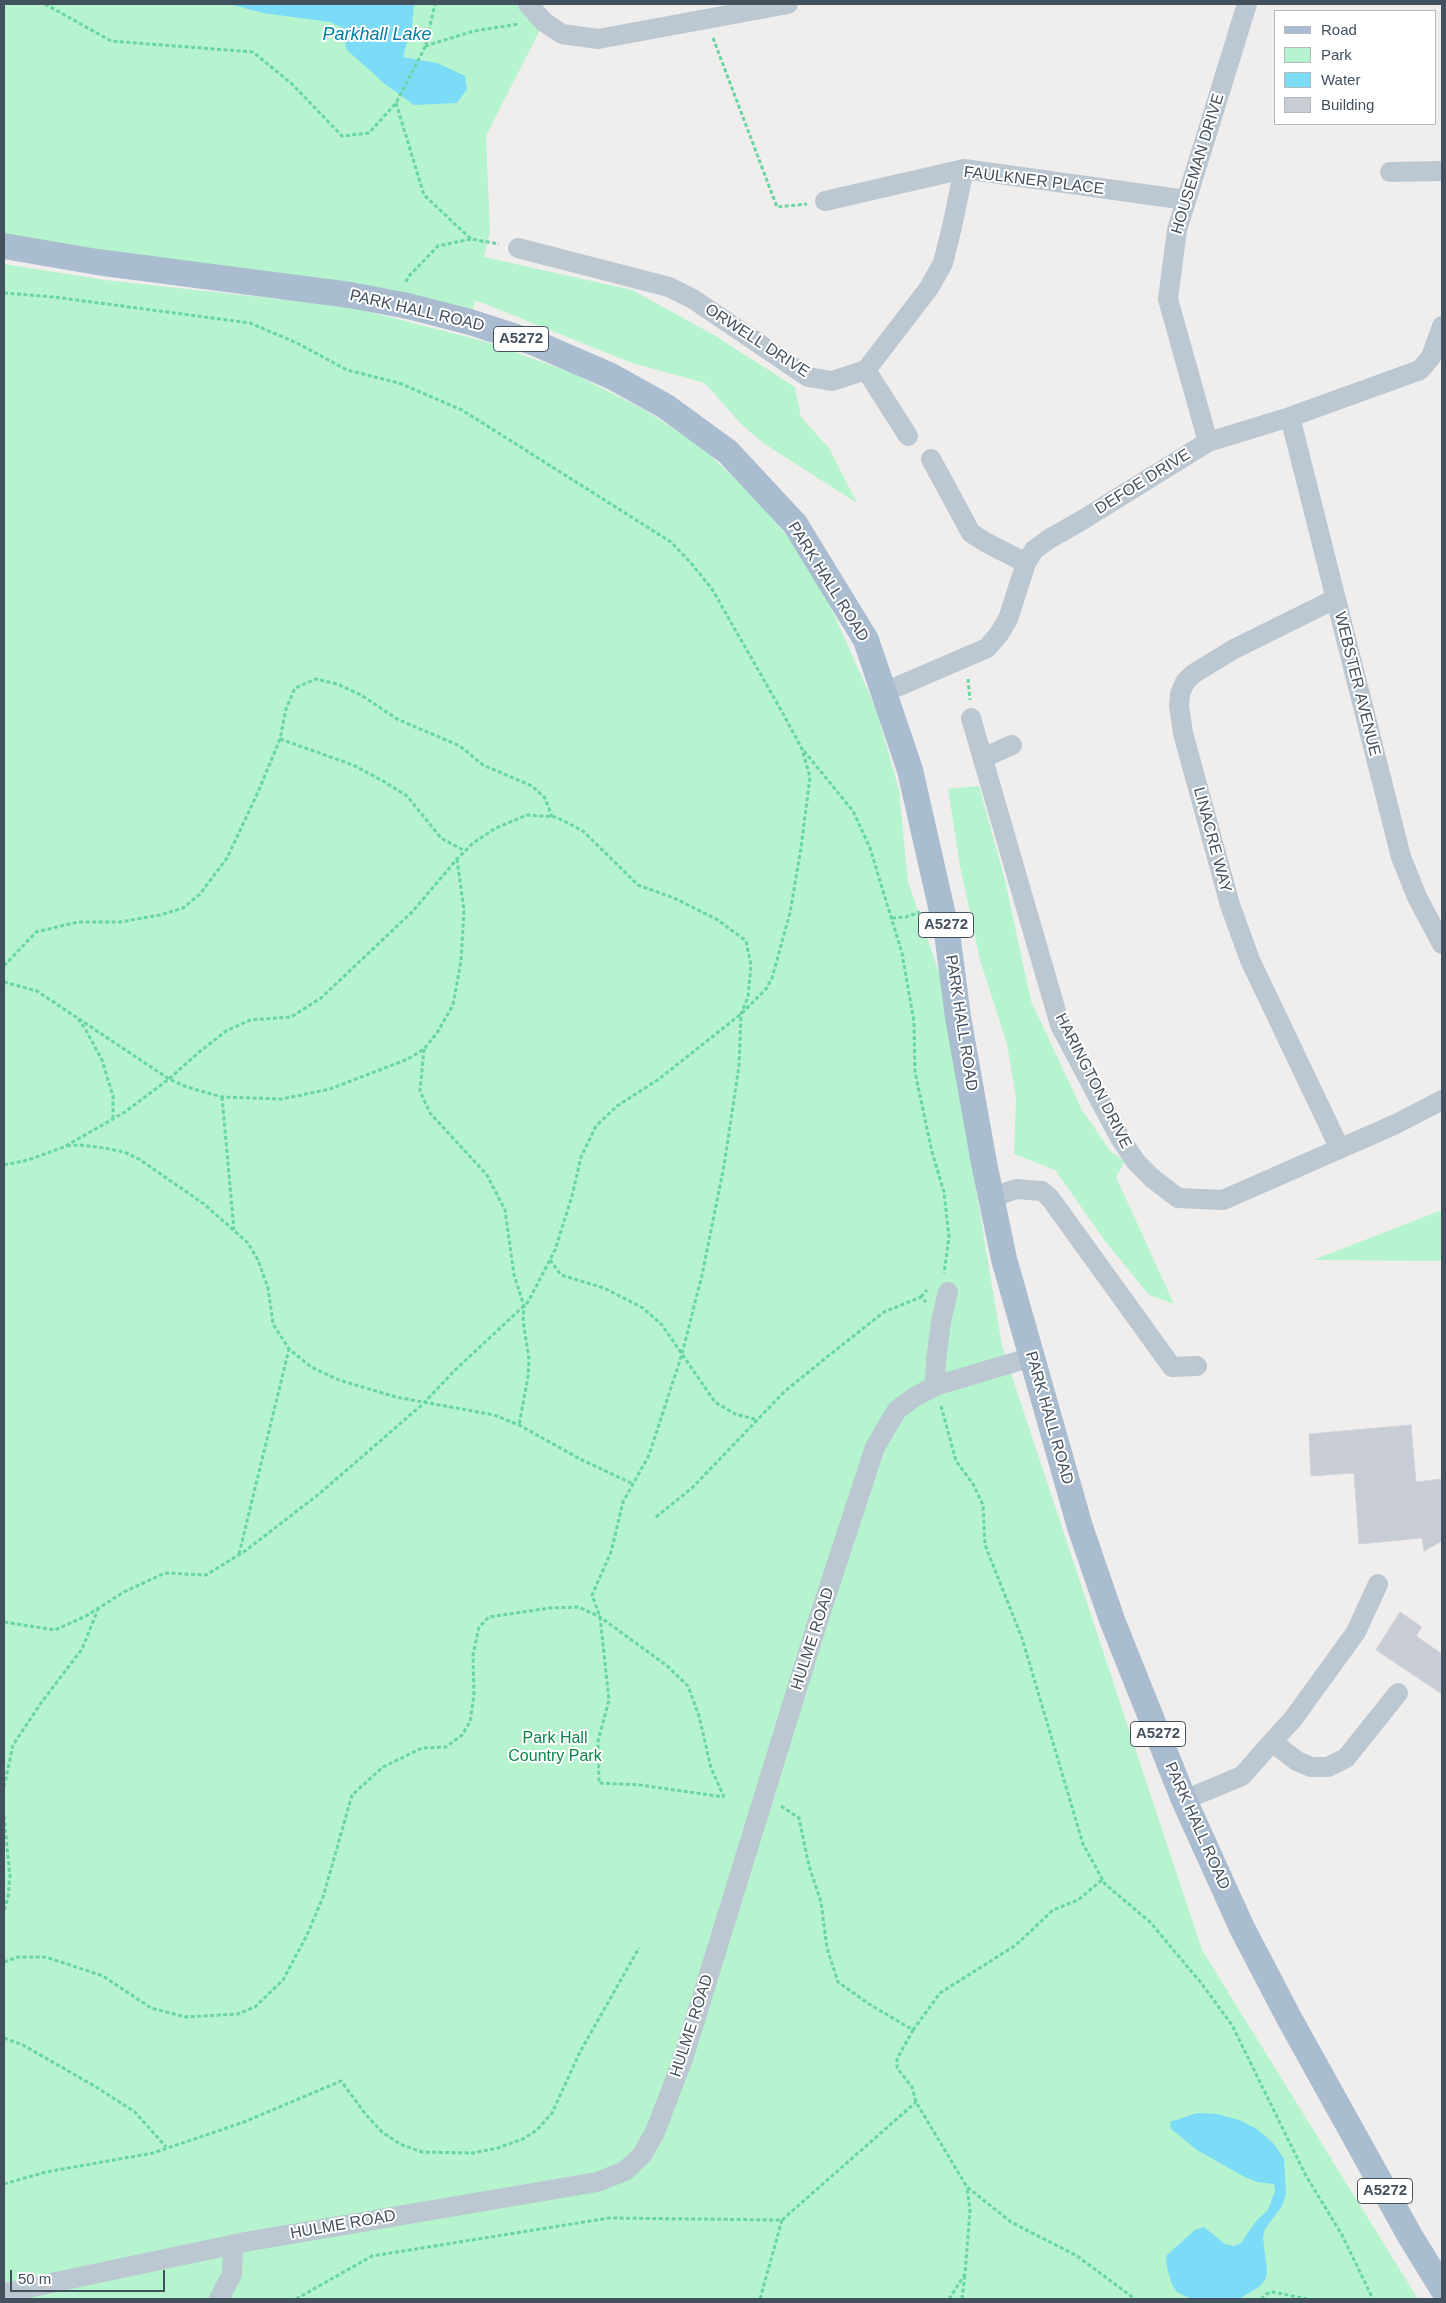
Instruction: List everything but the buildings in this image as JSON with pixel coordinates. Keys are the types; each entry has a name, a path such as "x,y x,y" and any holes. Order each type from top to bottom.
{"main road":[{"name":"PARK HALL ROAD","path":"4,246 97,262 350,295 397,304 470,322 535,343 611,376 665,406 728,452 795,524 866,640 910,770 947,933 960,1027 1004,1259 1080,1527 1112,1620 1184,1800 1242,1928 1289,2018 1410,2236 1442,2288"}],"street":[{"path":"527,14 562,34 598,39 788,4"},
{"name":"HOUSEMAN DRIVE","path":"1208,442 1168,299 1177,230 1247,4"},
{"path":"908,436 866,370 929,288 943,263 964,169"},
{"name":"FAULKNER PLACE","path":"826,201 964,169 1186,200"},
{"path":"1390,172 1442,171"},
{"name":"ORWELL DRIVE","path":"518,248 669,287 693,299 808,377 832,381 866,370"},
{"name":"DEFOE DRIVE","path":"884,692 987,648 999,634 1008,619 1026,562 1034,550 1049,538 1079,522 1208,442 1290,417 1403,378 1437,361 1442,326"},
{"name":"WEBSTER AVENUE","path":"1290,417 1401,857 1417,898 1442,944"},
{"path":"931,459 971,533 1026,562"},
{"name":"LINACRE WAY","path":"1335,599 1234,648 1193,674 1185,682 1180,694 1179,706 1183,732 1195,780 1230,905 1246,951 1340,1149"},
{"name":"HARINGTON DRIVE","path":"971,718 1060,1025 1120,1138 1136,1162 1152,1178 1178,1198 1223,1200 1340,1149 1442,1100"},
{"path":"983,758 1012,745"},
{"path":"991,1198 1016,1189 1042,1192 1050,1198 1172,1367 1196,1366"},
{"path":"936,1386 936,1361 941,1321 940,1285"},
{"name":"HULME ROAD","path":"4,2293 233,2244 598,2182 625,2171 642,2155 655,2132 682,2059 875,1447 897,1410 913,1398 936,1386 1032,1357"},
{"path":"1184,1800 1242,1776 1293,1719 1356,1632 1378,1584"},
{"path":"1272,1742 1297,1761 1311,1767 1328,1767 1346,1758 1398,1693"},
{"path":"219,2299 232,2274 233,2244"}],"path":[{"path":"46,4 112,41 253,52 292,84 342,136 369,133 396,103 425,47 435,4"},
{"path":"425,47 527,14"},
{"path":"706,19 777,207 826,201"},
{"path":"396,103 424,195 472,239"},
{"path":"397,304 408,277 438,246 472,239 518,248"},
{"path":"4,293 54,297 250,323 297,343 347,370 399,383 462,410 671,542 712,590 802,749 853,811 870,848 902,953 914,1022 915,1072 932,1152 944,1192 949,1238 945,1273 940,1285 921,1297 884,1312 785,1391 692,1488 656,1516"},
{"path":"966,658 971,718"},
{"path":"4,966 36,932 78,922 120,922 183,908 200,894 227,858 260,790 280,740 286,709 295,688 316,679 337,684 361,695 397,719 460,746 483,765 532,786 544,798 552,817"},
{"path":"280,740 353,765 383,781 407,796 441,838 465,851"},
{"path":"4,1622 55,1630 99,1608 124,1592 165,1573 206,1575 239,1554 319,1494 424,1403 454,1371 528,1302 550,1260 572,1196 581,1157 596,1126 616,1106 658,1079 741,1014 766,989 772,978 790,913 801,848 810,777 802,749"},
{"path":"4,1165 28,1160 64,1147 113,1117 125,1112 169,1079 226,1031 250,1020 290,1017 321,998 413,911 465,851 496,828 527,815 552,817 583,831 638,885 674,898 718,920 746,941 751,966 748,997 741,1014 738,1066 724,1166 702,1274 682,1354 649,1454 623,1502 611,1552 592,1595 600,1617 609,1700 598,1740 599,1783 640,1785 724,1797 711,1768 700,1716 688,1686 666,1665 600,1617 579,1607 550,1608 489,1616 479,1627 473,1656 474,1695 470,1722 462,1735 446,1747 422,1748 382,1767 352,1795 323,1897 307,1935 283,1980 256,2007 238,2014 186,2017 151,2008 103,1976 46,1957 18,1957 4,1962"},
{"path":"4,982 37,991 169,1079 187,1087 222,1097 282,1099 330,1090 408,1059 424,1049 437,1033 453,1005 461,961 464,910 457,859"},
{"path":"75,1016 86,1030 102,1060 113,1096 113,1117"},
{"path":"424,1049 420,1091 430,1113 487,1176 505,1210 514,1275 524,1306 523,1320 529,1360 520,1425"},
{"path":"222,1097 234,1230"},
{"path":"64,1147 80,1145 104,1148 124,1152 139,1158 204,1204 234,1230 248,1243 258,1260 268,1288 273,1324 288,1349 311,1367 339,1380 424,1403 494,1415 520,1425 580,1459 633,1484"},
{"path":"550,1260 561,1275 604,1288 643,1308 662,1325 715,1402 735,1414 758,1420"},
{"path":"921,1297 941,1321"},
{"path":"239,1554 288,1349"},
{"path":"936,1386 956,1461 973,1484 983,1505 986,1545 1022,1638 1083,1844 1103,1879 1150,1922 1202,1984 1232,2025 1302,2166 1342,2235 1373,2299"},
{"path":"4,1787 13,1746 41,1703 82,1650 99,1608"},
{"path":"764,1794 798,1818 809,1866 821,1902 828,1948 838,1982 869,2004 913,2030"},
{"path":"4,1816 10,1877 8,1897 4,1911"},
{"path":"1103,1879 1078,1900 1053,1910 1016,1945 940,1993 913,2030 897,2059 897,2068 912,2088 916,2102 967,2187 1011,2222 1077,2256 1135,2299"},
{"path":"4,2184 46,2172 153,2152 204,2137 341,2081 382,2132 400,2144 422,2152 473,2153 498,2148 523,2139 537,2130 552,2113 580,2052 639,1948"},
{"path":"4,2038 23,2046 96,2086 135,2112 166,2147"},
{"path":"760,2299 782,2220 916,2102"},
{"path":"962,2299 970,2210 967,2187"},
{"path":"296,2299 372,2256 609,2218 782,2220"},
{"path":"949,2299 965,2274"},
{"path":"1261,2299 1266,2294 1272,2292 1307,2299"}],"green space":[{"path":"4,4 528,4 544,22 486,136 490,231 484,257 632,290 714,335 795,387 801,417 829,448 857,503 763,443 740,423 705,383 632,363 475,300 470,322 4,245"},
{"name":"Park Hall Country Park","path":"4,264 105,280 350,307 487,342 572,373 645,410 701,447 756,498 799,551 832,610 876,709 899,790 908,882 941,978 1002,1346 1202,1950 1418,2299 4,2299"},
{"path":"979,786 1005,880 1031,1001 1082,1110 1111,1152 1125,1161 1116,1177 1174,1304 1149,1295 1105,1241 1055,1170 1014,1154 1016,1098 1007,1044 980,960 960,866 948,789"},
{"path":"1442,1210 1442,1261 1313,1260"}],"water":[{"name":"Parkhall Lake","path":"229,4 414,4 412,26 403,57 437,63 465,76 467,89 457,103 414,105 385,84 346,49 344,29 330,22 263,13"},
{"path":"1197,2113 1217,2114 1239,2120 1257,2129 1274,2144 1284,2159 1286,2193 1282,2206 1265,2229 1263,2237 1267,2272 1265,2280 1260,2286 1239,2299 1191,2299 1177,2292 1172,2284 1167,2268 1166,2256 1195,2230 1204,2227 1225,2244 1234,2246 1241,2243 1256,2221 1268,2210 1275,2191 1274,2184 1257,2182 1243,2176 1197,2150 1171,2129 1170,2122"}]}
